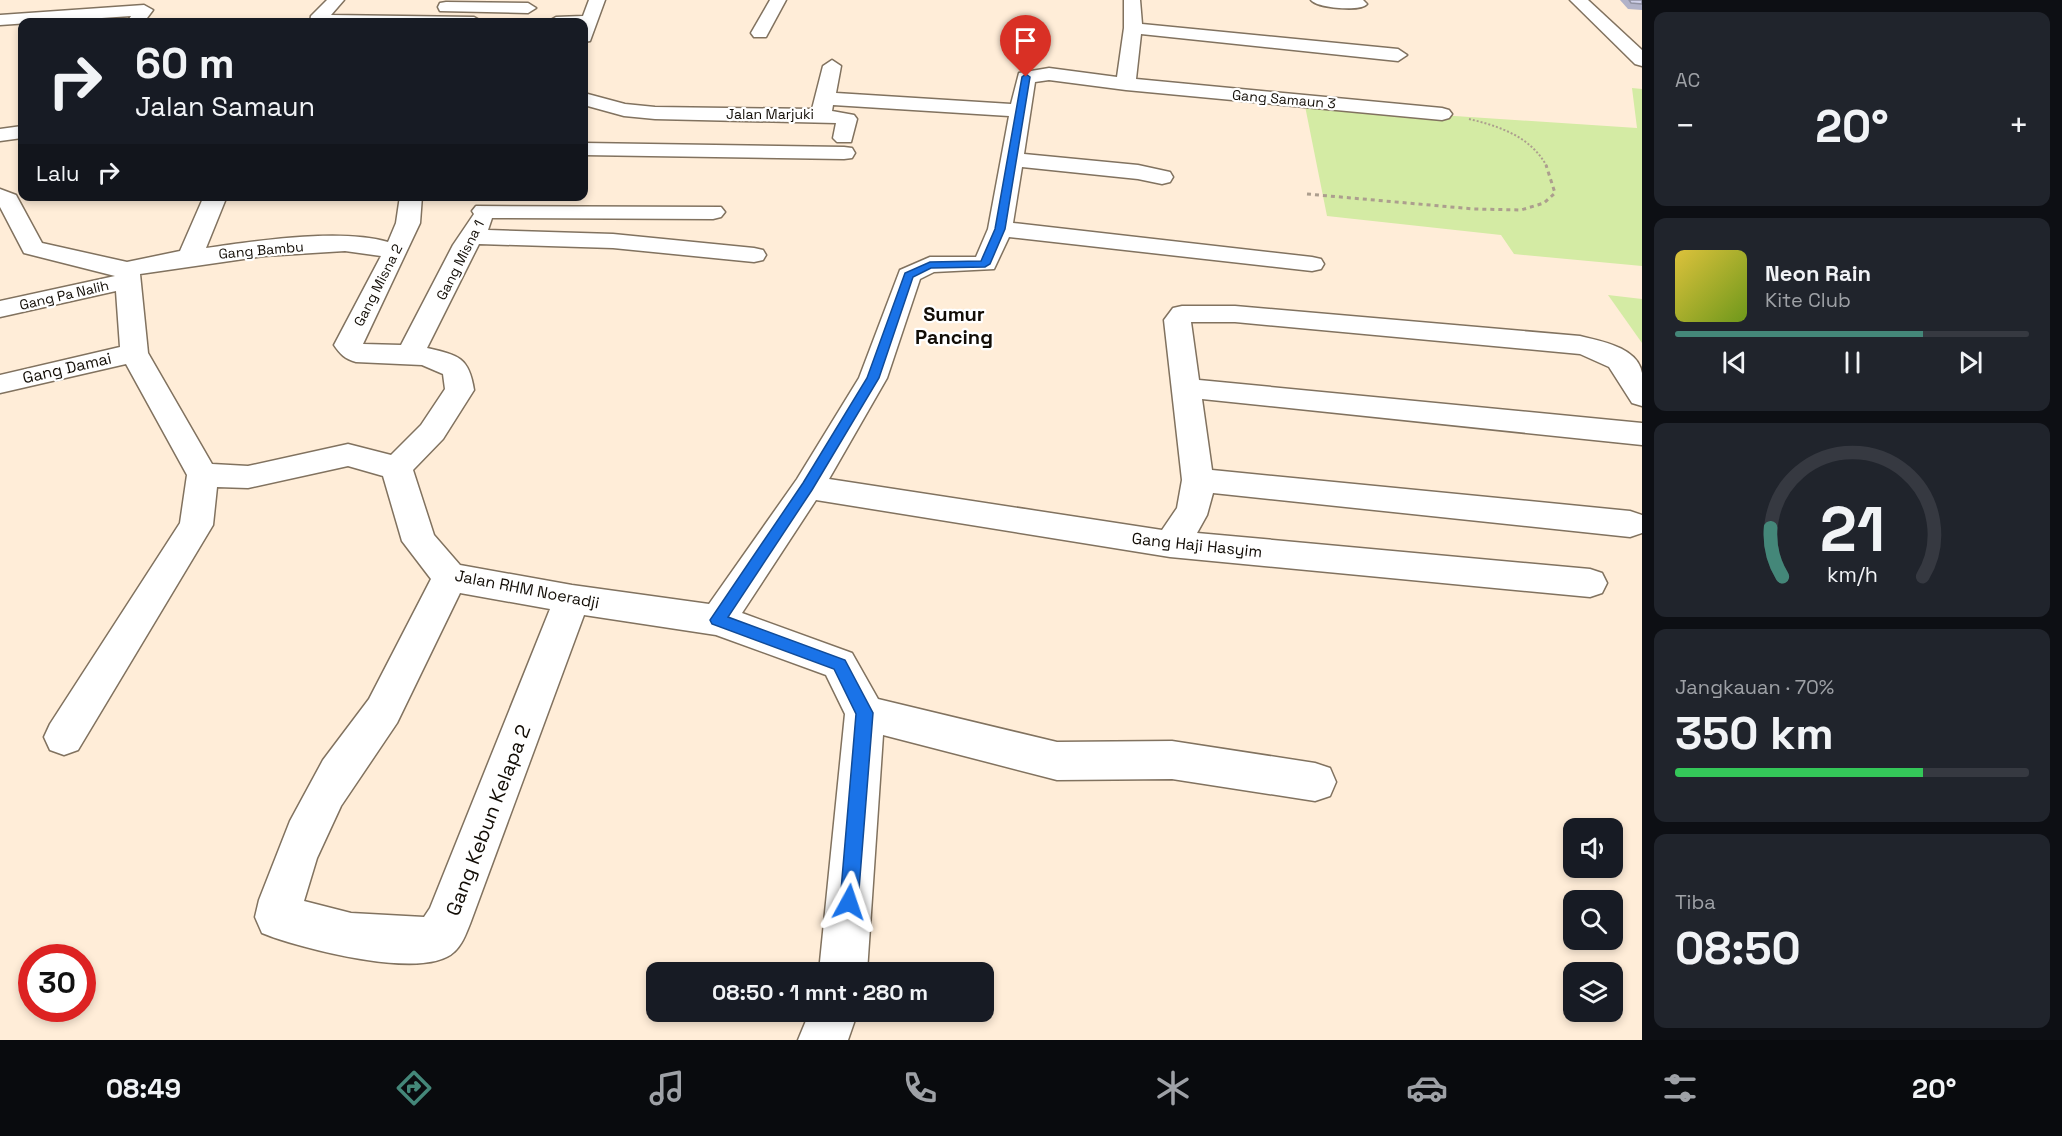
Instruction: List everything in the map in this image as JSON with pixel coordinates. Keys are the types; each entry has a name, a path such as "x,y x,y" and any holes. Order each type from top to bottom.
{"street":[{"path":"319,18 336,0"},
{"path":"588,24 597,0"},
{"path":"760,33 778,0"},
{"path":"1126,84 1133,28 1132,0"},
{"path":"1319,0 1358,2"},
{"path":"1578,0 1642,60"},
{"path":"427,18 528,8"},
{"path":"29,18 144,10 138,18"},
{"path":"0,20 18,19"},
{"path":"1133,28 1398,55"},
{"path":"588,149 844,146 847,119 823,106 832,66"},
{"name":"Gang Samaun 3","path":"1018,111 1026,77 1049,74 1126,84 1442,114"},
{"name":"Jalan Marjuki","path":"588,100 624,110 655,113 823,106 1018,111"},
{"path":"718,620 808,487 873,378 909,275 930,265 985,264 1000,229 1018,111"},
{"path":"0,135 18,133"},
{"path":"1010,159 1138,172 1162,177"},
{"path":"0,196 8,200 33,248 128,275 134,353 203,476 196,525 64,737"},
{"path":"189,257 214,201"},
{"name":"Gang Misna 2","path":"410,201 408,223 348,345 356,353 410,354"},
{"path":"488,204 713,212"},
{"name":"Gang Misna 1","path":"410,354 440,299 465,245 473,237 488,204"},
{"path":"1000,229 1312,264"},
{"path":"473,237 613,241 753,255"},
{"name":"Gang Bambu","path":"128,275 159,261 328,244 382,245 394,252"},
{"name":"Gang Pa Nalih","path":"0,309 128,275"},
{"path":"1170,544 1189,522 1197,503 1198,480 1178,320 1182,314 1235,314 1580,345 1612,353 1628,368 1642,396"},
{"name":"Gang Damai","path":"0,384 134,353"},
{"path":"203,476 248,477 348,455 397,468 432,432 460,390 457,370 444,360 410,354"},
{"path":"1185,388 1642,434"},
{"name":"Jalan RHM Noeradji","path":"397,468 419,542 450,577 572,599 718,620 839,664 865,713"},
{"path":"1198,480 1630,524"},
{"name":"Gang Haji Hasyim","path":"808,487 1170,544 1590,583"},
{"name":"Gang Kebun Kelapa 2","path":"450,577 383,711 373,728 346,760 324,799 280,898 278,917 351,936 426,940 437,937 447,924 572,599"},
{"path":"844,962 865,713 1057,761 1172,760 1315,782"},
{"path":"823,1040 830,1022"}],"path":[{"path":"1307,194 1474,209 1521,210 1544,203 1555,193 1554,179 1540,155 1528,141 1510,130 1481,121 1442,114"}],"green space":[{"path":"1632,88 1642,89 1642,266 1514,254 1501,235 1327,216 1305,106 1637,128"},
{"path":"1608,295 1642,299 1642,343"}],"building":[{"path":"1629,0 1642,0 1642,4 1631,3"}],"district":[{"name":"Sumur Pancing","path":"954,326"}],"route":[{"path":"849,902 865,713 839,664 718,620 808,487 873,378 909,275 930,265 985,264 1000,229 1015,127 1026,77"}]}
